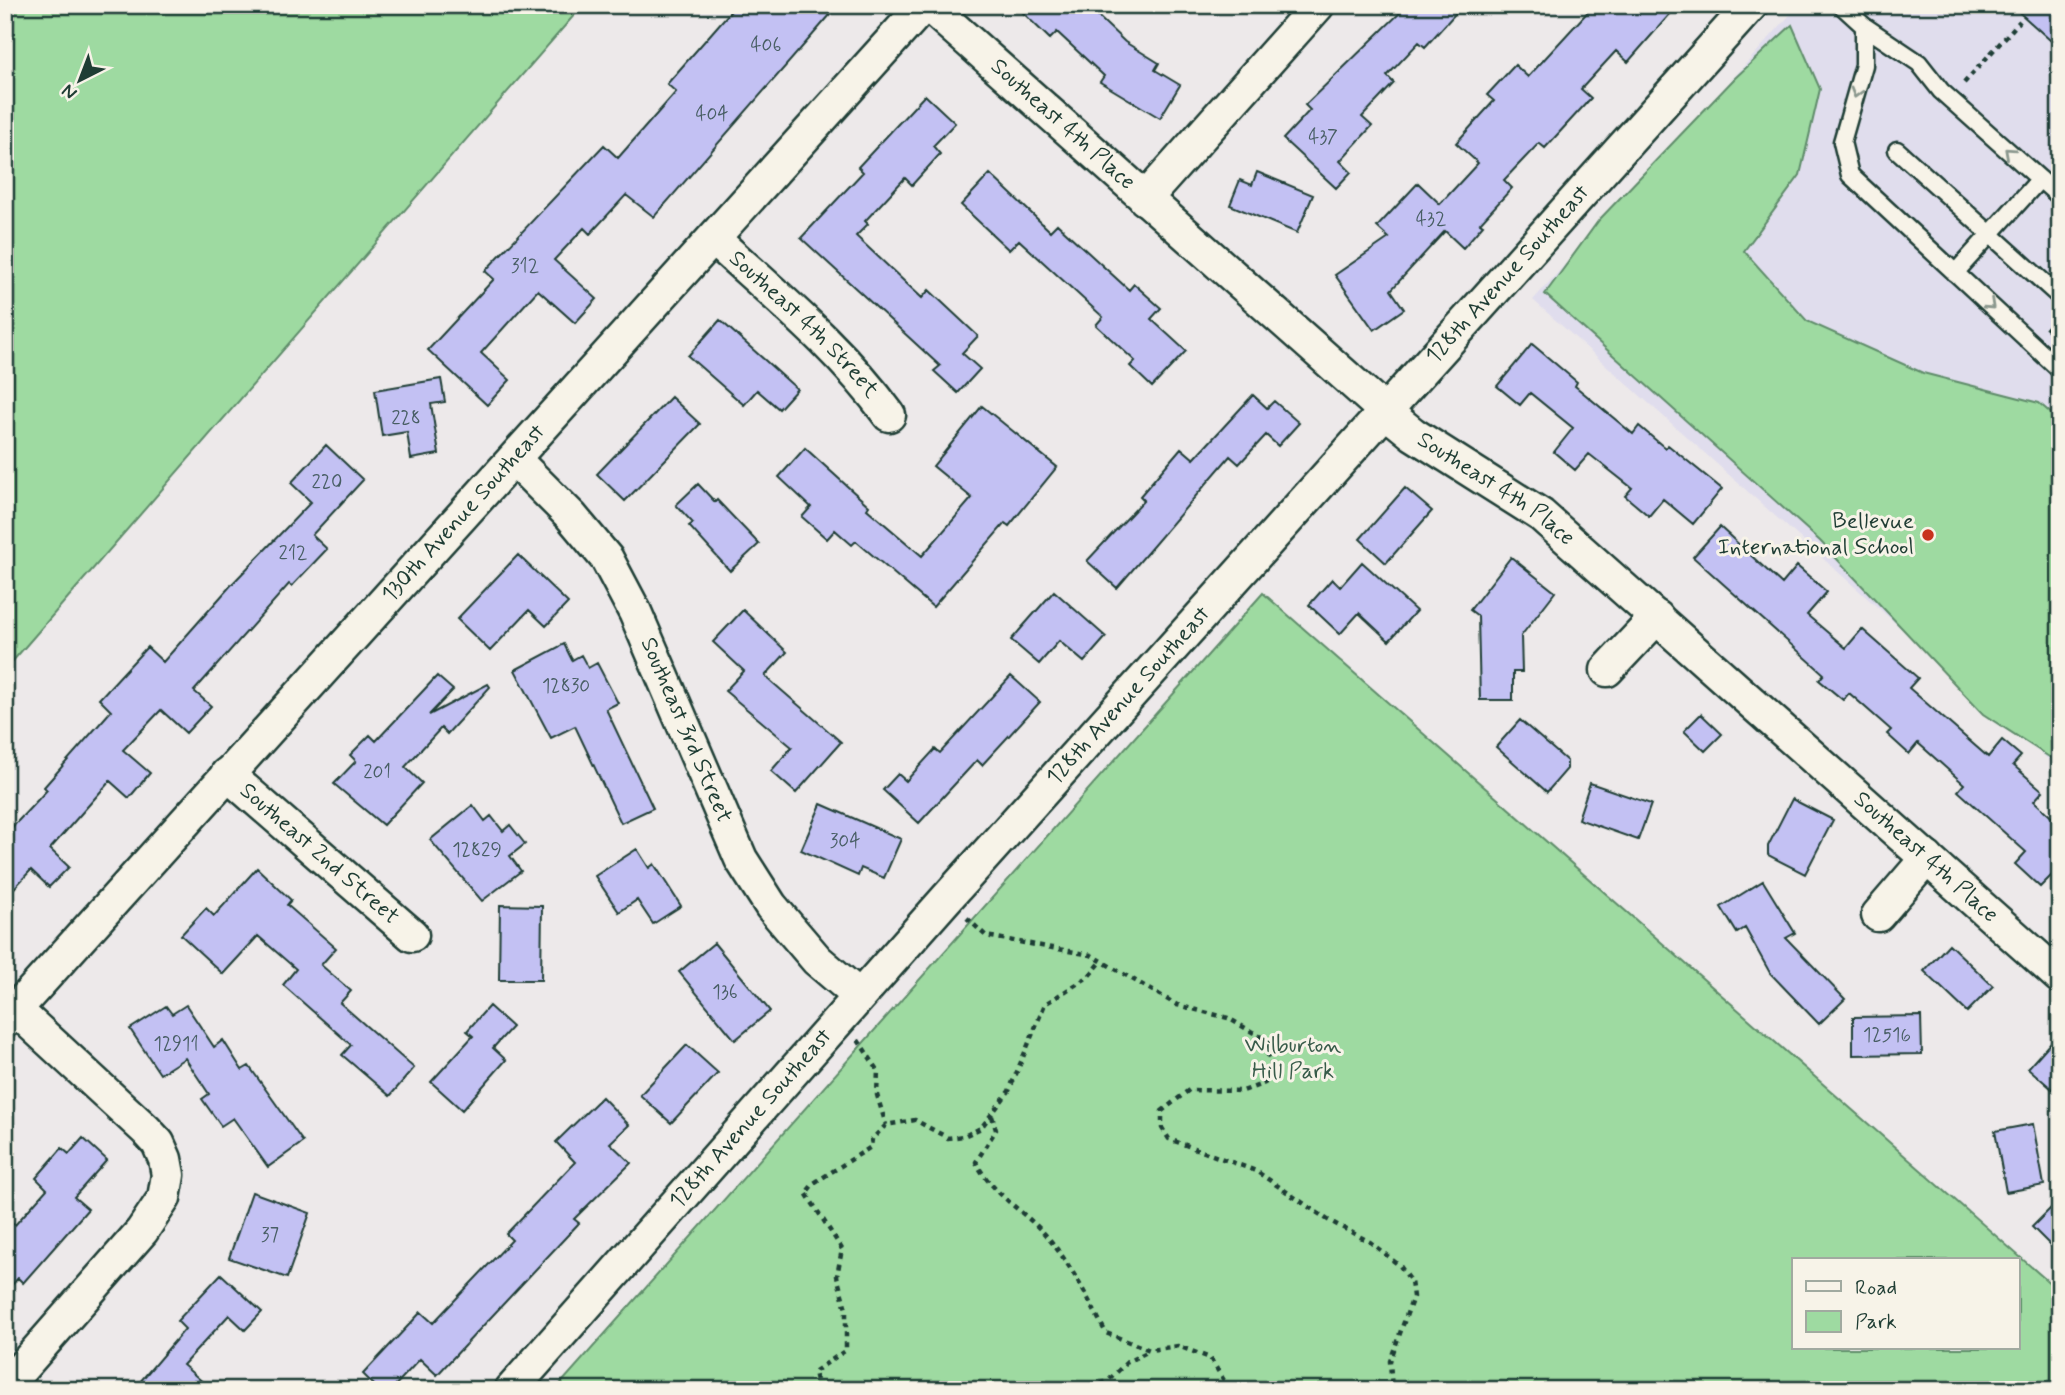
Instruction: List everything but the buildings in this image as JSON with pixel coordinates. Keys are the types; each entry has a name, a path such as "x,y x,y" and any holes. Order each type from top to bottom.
{"street":[{"name":"Southeast 4th Place","path":"926,5 1386,412 1413,434 1541,515 2060,977"},
{"name":"130th Avenue Southeast","path":"10,1015 926,5"},
{"path":"1145,199 1318,5"},
{"name":"128th Avenue Southeast","path":"511,1390 859,996 1751,5"},
{"name":"Southeast 4th Street","path":"714,239 860,375 889,415"},
{"name":"Southeast 3rd Street","path":"515,460 584,530 607,559 635,612 741,859 759,887 817,960 859,996"},
{"path":"1607,670 1657,617"},
{"name":"Southeast 2nd Street","path":"227,774 412,935"},
{"path":"1878,915 1927,859"},
{"path":"5,1387 142,1231 164,1198 168,1175 158,1143 10,1015"}],"lane":[{"path":"1841,5 1864,26 1919,63 1941,91 2060,197"},
{"path":"1864,26 1864,65 1842,142 1850,176 2060,370"},
{"path":"1897,150 2060,297"},
{"path":"1955,273 2040,179"}],"path":[{"path":"1965,83 2020,22"},
{"path":"2041,334 2060,316"},
{"path":"967,918 986,936 1091,956 1177,1005 1228,1018 1261,1037 1272,1065 1265,1083 1243,1091 1189,1090 1162,1111 1162,1128 1169,1139 1256,1171 1328,1220 1370,1242 1400,1266 1411,1281 1413,1297 1390,1361 1392,1390"},
{"path":"818,1390 814,1371 846,1350 846,1309 837,1276 842,1249 806,1193 814,1183 871,1147 872,1139 887,1125 915,1120 948,1138 964,1136 981,1128 1009,1091 1045,1004 1088,977 1102,961"},
{"path":"858,1040 878,1070 877,1095 887,1125"},
{"path":"992,1116 996,1130 976,1162 984,1178 1049,1238 1084,1290 1106,1333 1150,1350"},
{"path":"1082,1390 1108,1381 1127,1362 1150,1350 1178,1346 1210,1358 1230,1390"}],"shaded area":[{"name":"Bellevue International School","path":"1799,5 2060,5 2060,770 1533,300"}],"green space":[{"path":"5,5 583,5 5,670"},
{"path":"1792,25 1820,89 1800,175 1744,251 1807,321 1923,373 2039,403 2060,421 2060,764 1983,714 1820,541 1545,294 1599,220 1735,78"},
{"name":"Wilburton Hill Park","path":"1263,593 2060,1292 2060,1390 555,1390"}],"place":[{"name":"Bellevue International School","path":"1928,535"}]}
